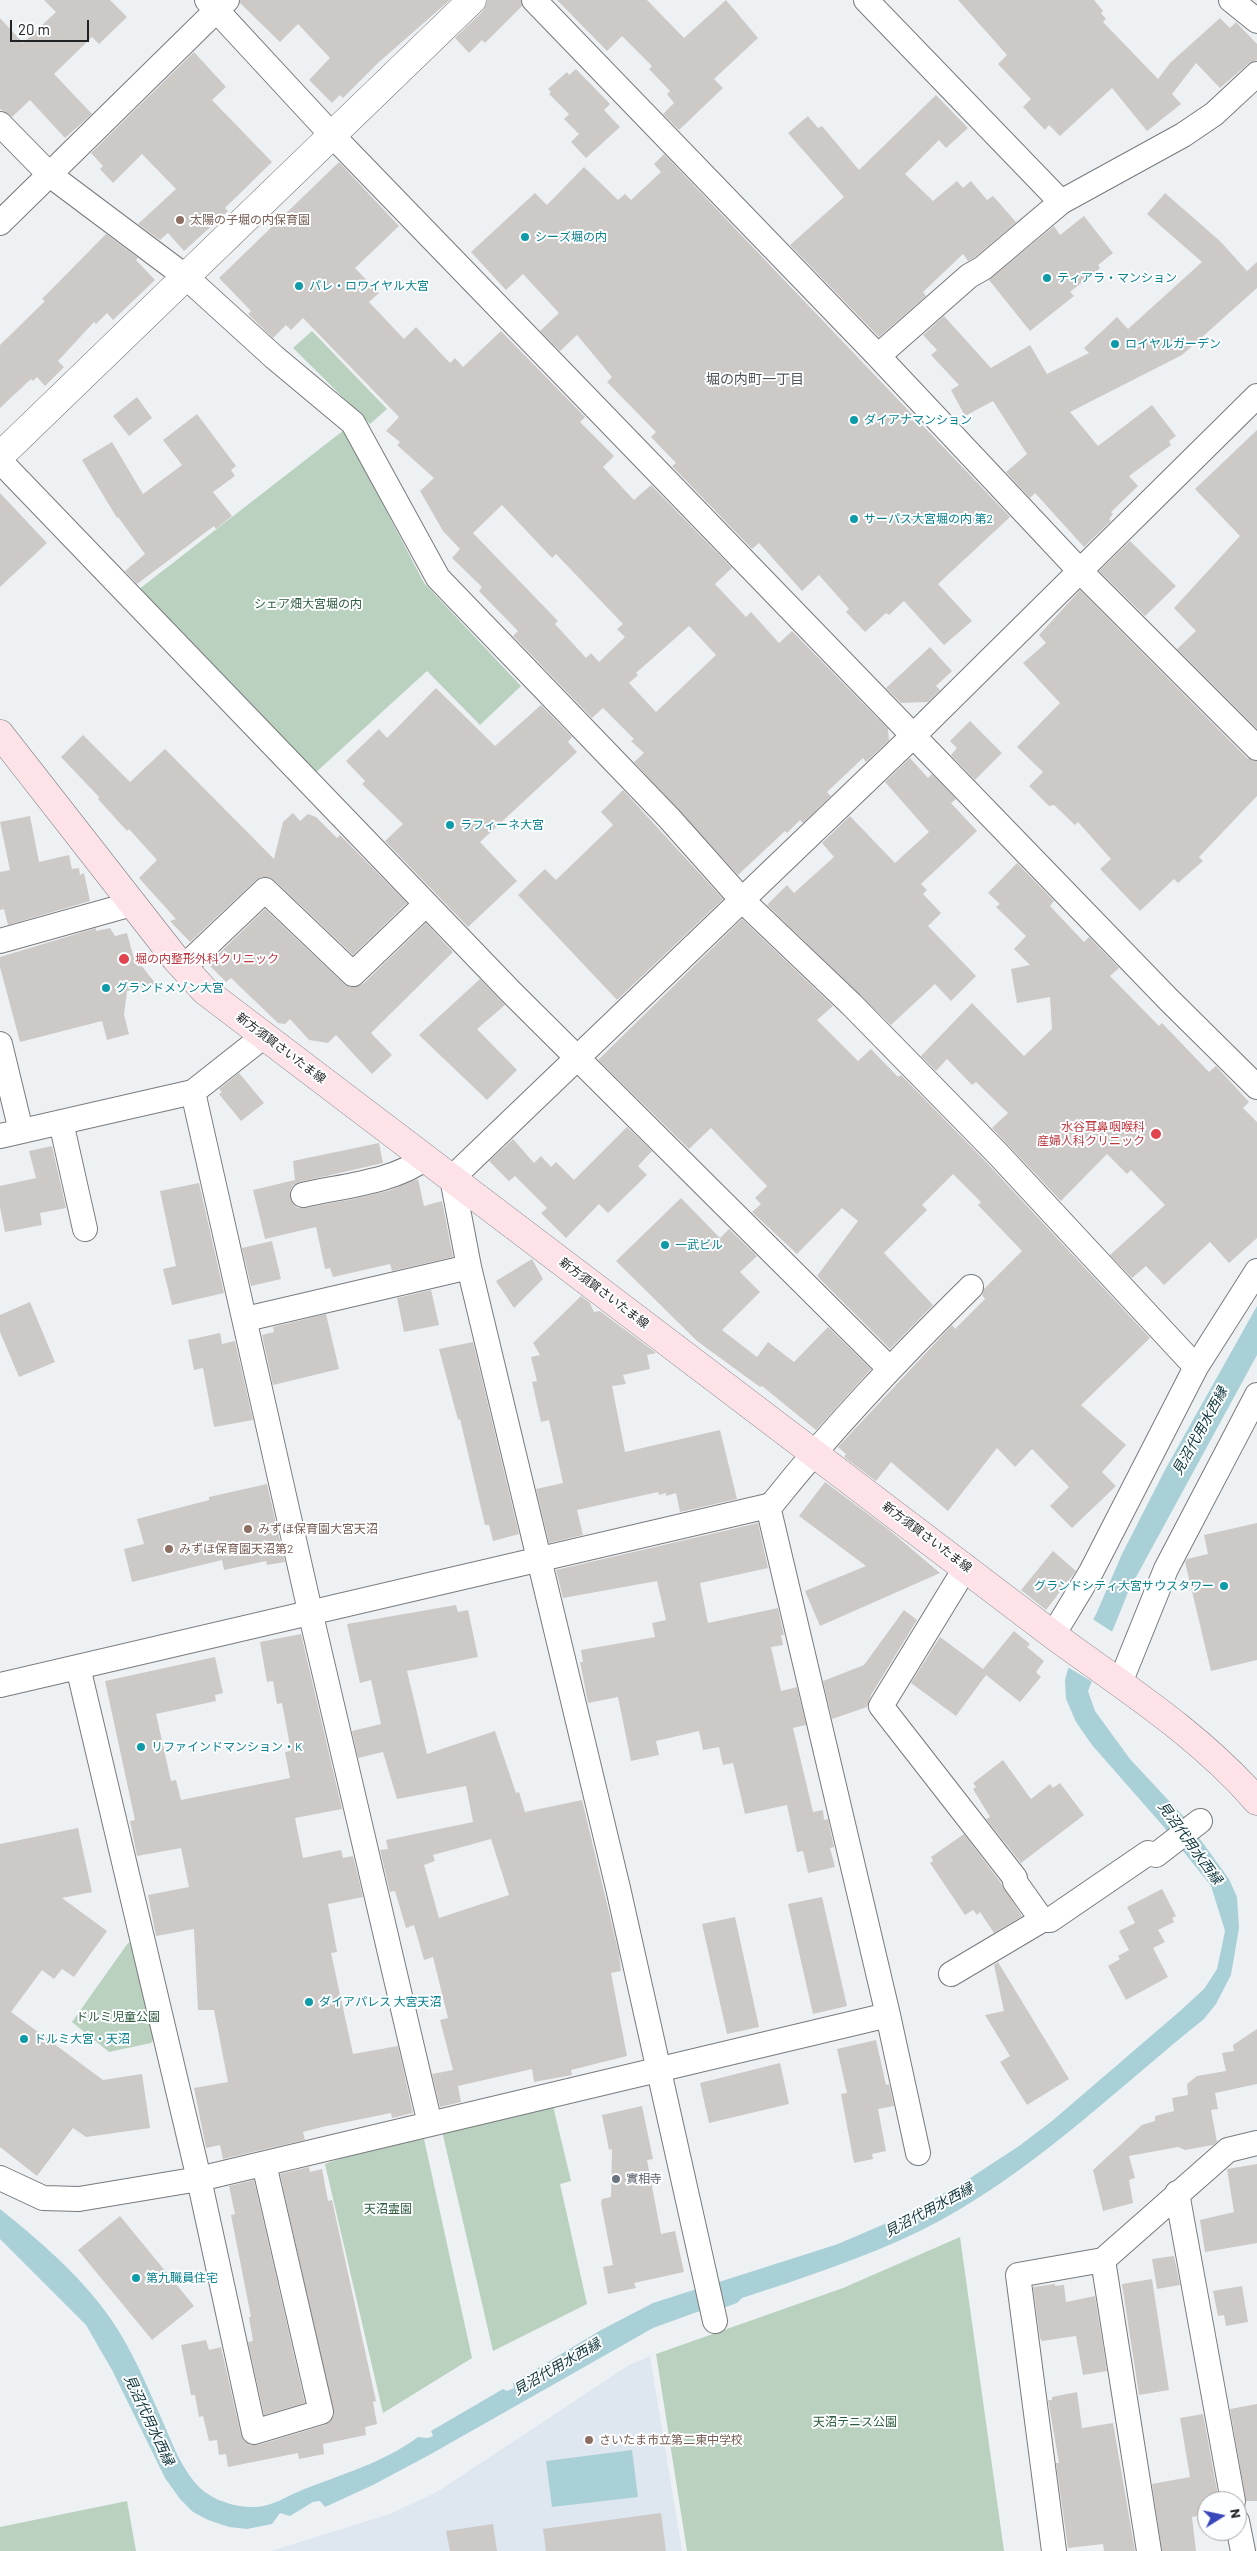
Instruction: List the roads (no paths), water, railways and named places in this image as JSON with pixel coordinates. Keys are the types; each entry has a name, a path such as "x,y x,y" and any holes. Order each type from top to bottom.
{"main road":[{"name":"新方須賀さいたま線","path":"0,734 132,904 184,967 206,990 1059,1639 1192,1736 1233,1773 1257,1801"}],"street":[{"path":"0,456 472,0"},
{"path":"534,0 878,356 1080,571 1257,748"},
{"path":"866,0 1061,202"},
{"path":"1231,0 1257,21"},
{"path":"0,223 50,175 217,4 332,134 913,736 1257,1087"},
{"path":"878,356 969,276 983,268 1061,202 1183,135 1214,114 1257,74"},
{"path":"0,124 50,175 186,276 274,357 353,423 438,578 669,818 743,900 851,1004 998,1154 1196,1367"},
{"path":"715,2321 660,2071 469,1267 452,1178 913,736 1255,402"},
{"path":"0,461 511,992 578,1056 889,1368"},
{"path":"184,967 265,890 353,974 426,904"},
{"path":"0,941 132,904"},
{"path":"0,1044 11,1133 193,1092 264,1036"},
{"path":"193,1092 246,1319 310,1611 430,2124"},
{"path":"62,1122 85,1229"},
{"path":"303,1195 392,1175 414,1166 425,1158"},
{"path":"246,1319 469,1267"},
{"path":"1059,1639 1091,1572 1196,1367 1257,1271"},
{"path":"0,1685 310,1611 768,1506 773,1503 814,1451 889,1368 971,1287"},
{"path":"1113,1677 1166,1569 1257,1395"},
{"path":"768,1506 888,2015 918,2153"},
{"path":"966,1567 882,1706 1015,1878 1015,1882 1042,1920"},
{"path":"78,1667 199,2179 254,2432 321,2412 264,2164"},
{"path":"951,1974 1042,1920 1050,1920 1148,1853 1156,1855 1197,1824"},
{"path":"0,2178 43,2198 78,2199 199,2179 660,2071 888,2015"},
{"path":"1054,2551 1018,2275 1103,2260 1228,2150 1257,2143"},
{"path":"1177,2193 1231,2491"},
{"path":"1103,2260 1149,2551"}],"water":[{"name":"見沼代用水西縁","path":"1257,1306 1257,1355 1129,1590 1088,1691 1095,1711 1130,1759 1184,1817 1229,1879 1237,1897 1239,1928 1231,1975 1216,2004 1204,2019 1034,2159 961,2209 922,2230 856,2259 742,2298 737,2303 723,2308 697,2312 653,2328 431,2454 373,2485 325,2507 320,2501 313,2502 290,2516 280,2513 272,2524 247,2529 229,2527 208,2520 193,2512 180,2499 165,2478 112,2370 86,2325 0,2239 0,2209 52,2253 84,2285 112,2321 140,2370 178,2457 200,2488 212,2497 226,2503 241,2506 262,2506 274,2503 376,2461 418,2437 428,2438 433,2436 431,2431 503,2389 507,2391 514,2388 513,2383 601,2330 653,2303 838,2244 903,2216 964,2182 1019,2146 1052,2121 1204,1989 1217,1969 1225,1931 1211,1886 1163,1826 1092,1745 1076,1722 1066,1699 1065,1680 1068,1669 1097,1612 1122,1554 1166,1468"},
{"path":"632,2450 638,2497 552,2507 546,2461"}],"place":[{"name":"太陽の子堀の内保育園","path":"180,220"},
{"name":"シーズ堀の内","path":"525,237"},
{"name":"ティアラ・マンション","path":"1047,278"},
{"name":"パレ・ロワイヤル大宮","path":"299,286"},
{"name":"ロイヤルガーデン","path":"1115,344"},
{"name":"ダイアナマンション","path":"854,420"},
{"name":"サーパス大宮堀の内 第2","path":"854,519"},
{"name":"ラフィーネ大宮","path":"450,825"},
{"name":"堀の内整形外科クリニック","path":"124,959"},
{"name":"グランドメゾン大宮","path":"106,988"},
{"name":"水谷耳鼻咽喉科 産婦人科クリニック","path":"1156,1134"},
{"name":"一武ビル","path":"665,1245"},
{"name":"みずほ保育園大宮天沼","path":"248,1529"},
{"name":"みずほ保育園天沼第2","path":"169,1549"},
{"name":"グランドシティ大宮サウスタワー","path":"1224,1586"},
{"name":"リファインドマンション・K","path":"141,1747"},
{"name":"ダイアパレス 大宮天沼","path":"309,2002"},
{"name":"ドルミ大宮・天沼","path":"24,2039"},
{"name":"實相寺","path":"616,2179"},
{"name":"第九職員住宅","path":"136,2278"},
{"name":"さいたま市立第二東中学校","path":"589,2440"}],"district":[{"name":"堀の内町一丁目","path":"755,379"}],"park label":[{"name":"シェア畑大宮堀の内","path":"308,604"},
{"name":"ドルミ児童公園","path":"118,2017"},
{"name":"天沼霊園","path":"388,2209"},
{"name":"天沼テニス公園","path":"855,2422"}]}
